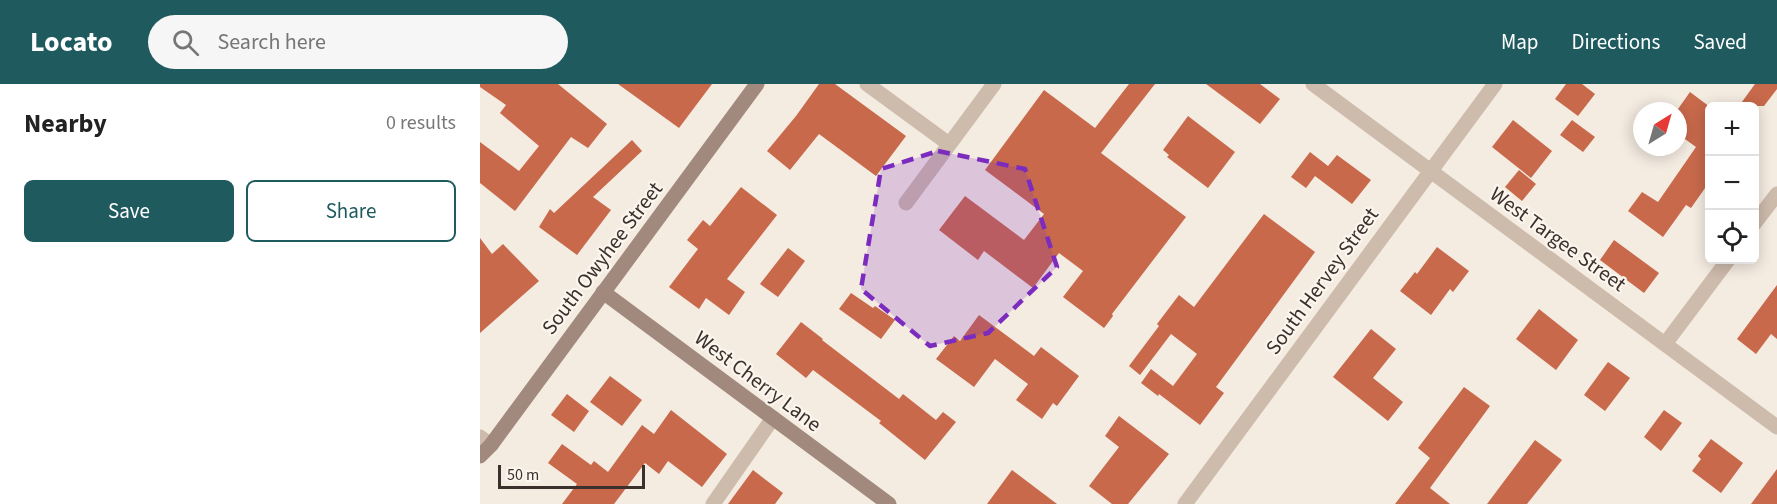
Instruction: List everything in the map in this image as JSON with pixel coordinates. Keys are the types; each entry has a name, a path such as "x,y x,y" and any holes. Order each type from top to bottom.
{"street":[{"name":"South Owyhee Street","path":"484,446 603,292 757,84"},
{"path":"867,84 949,144"},
{"path":"906,203 994,84"},
{"name":"West Targee Street","path":"1313,84 1777,427"},
{"name":"South Hervey Street","path":"1185,504 1495,84"},
{"path":"1759,219 1777,194"},
{"path":"1665,344 1725,264"},
{"name":"West Cherry Lane","path":"603,292 889,504"},
{"path":"713,504 774,418"}],"highlighted area":[{"path":"938,151 1025,169 1057,267 988,333 930,346 861,289 881,169"}],"building":[{"path":"480,84 558,84 607,124 588,148 571,137 515,211 480,183 480,142 519,171 539,146 500,113 506,105 480,87"},
{"path":"618,84 712,84 679,128"},
{"path":"819,84 835,84 906,136 876,176 819,134 790,170 767,151"},
{"path":"1129,84 1155,84 1101,153 1186,217 1112,314 1113,316 1104,328 1063,297 1083,271 1059,253 1033,288 984,251 978,260 939,230 965,196 1024,240 1044,214 985,170 1044,90 1095,128"},
{"path":"1206,84 1260,84 1280,99 1260,124"},
{"path":"1566,84 1582,84 1595,94 1578,116 1555,99"},
{"path":"1755,84 1777,84 1777,89 1764,106 1759,106 1759,102 1742,102"},
{"path":"1690,92 1705,103 1705,188 1691,208 1686,205 1663,237 1628,211 1642,192 1658,202 1696,147 1687,140 1687,102 1683,102"},
{"path":"1188,116 1235,152 1208,188 1167,157 1169,155 1163,150"},
{"path":"1513,120 1552,151 1531,178 1492,147"},
{"path":"1572,120 1595,137 1583,152 1560,135"},
{"path":"632,140 642,151 593,197 611,210 577,255 539,227 550,209 554,213"},
{"path":"1310,152 1328,166 1337,155 1371,180 1352,204 1315,176 1306,188 1291,177"},
{"path":"1519,170 1536,184 1522,201 1505,187"},
{"path":"741,187 777,215 727,279 745,292 729,315 706,298 699,309 669,287 698,249 687,240 703,220 710,226"},
{"path":"1264,214 1315,252 1216,387 1224,393 1200,425 1141,383 1151,369 1173,386 1197,354 1171,334 1140,375 1129,366 1179,295 1194,307"},
{"path":"480,238 492,254 503,244 539,281 480,333"},
{"path":"1614,240 1659,273 1644,293 1600,260"},
{"path":"1437,247 1469,271 1453,292 1450,289 1431,315 1400,291 1415,272 1417,274"},
{"path":"788,248 805,261 778,297 760,284"},
{"path":"1777,285 1777,339 1771,334 1756,354 1737,339"},
{"path":"851,293 895,320 881,339 839,309"},
{"path":"1539,309 1578,340 1556,370 1516,339"},
{"path":"979,315 1034,356 1041,347 1079,376 1057,406 1053,403 1042,419 1016,400 1028,384 995,359 974,387 936,359 954,336 960,341"},
{"path":"801,322 899,399 903,394 936,420 943,412 956,422 925,460 879,423 881,421 813,370 806,378 776,354"},
{"path":"1371,329 1396,349 1373,378 1403,402 1388,421 1333,377"},
{"path":"1608,362 1630,378 1605,411 1584,395"},
{"path":"610,376 642,400 622,426 590,402"},
{"path":"1464,387 1490,406 1430,488 1450,504 1395,504 1430,458 1418,448"},
{"path":"567,394 589,411 574,432 551,415"},
{"path":"671,410 727,454 702,487 668,461 659,474 645,463 614,504 562,504 577,484 548,463 562,444 591,465 594,461 608,472 642,425 654,434"},
{"path":"1664,410 1682,423 1661,451 1644,437"},
{"path":"1119,416 1169,454 1128,504 1112,504 1089,486 1119,447 1105,436"},
{"path":"1711,439 1743,463 1721,493 1692,471 1701,459 1698,456"},
{"path":"1535,440 1562,460 1527,504 1487,504"},
{"path":"1777,469 1777,504 1751,504"},
{"path":"753,470 783,493 775,504 728,504"},
{"path":"1012,470 1057,504 987,504"}]}
